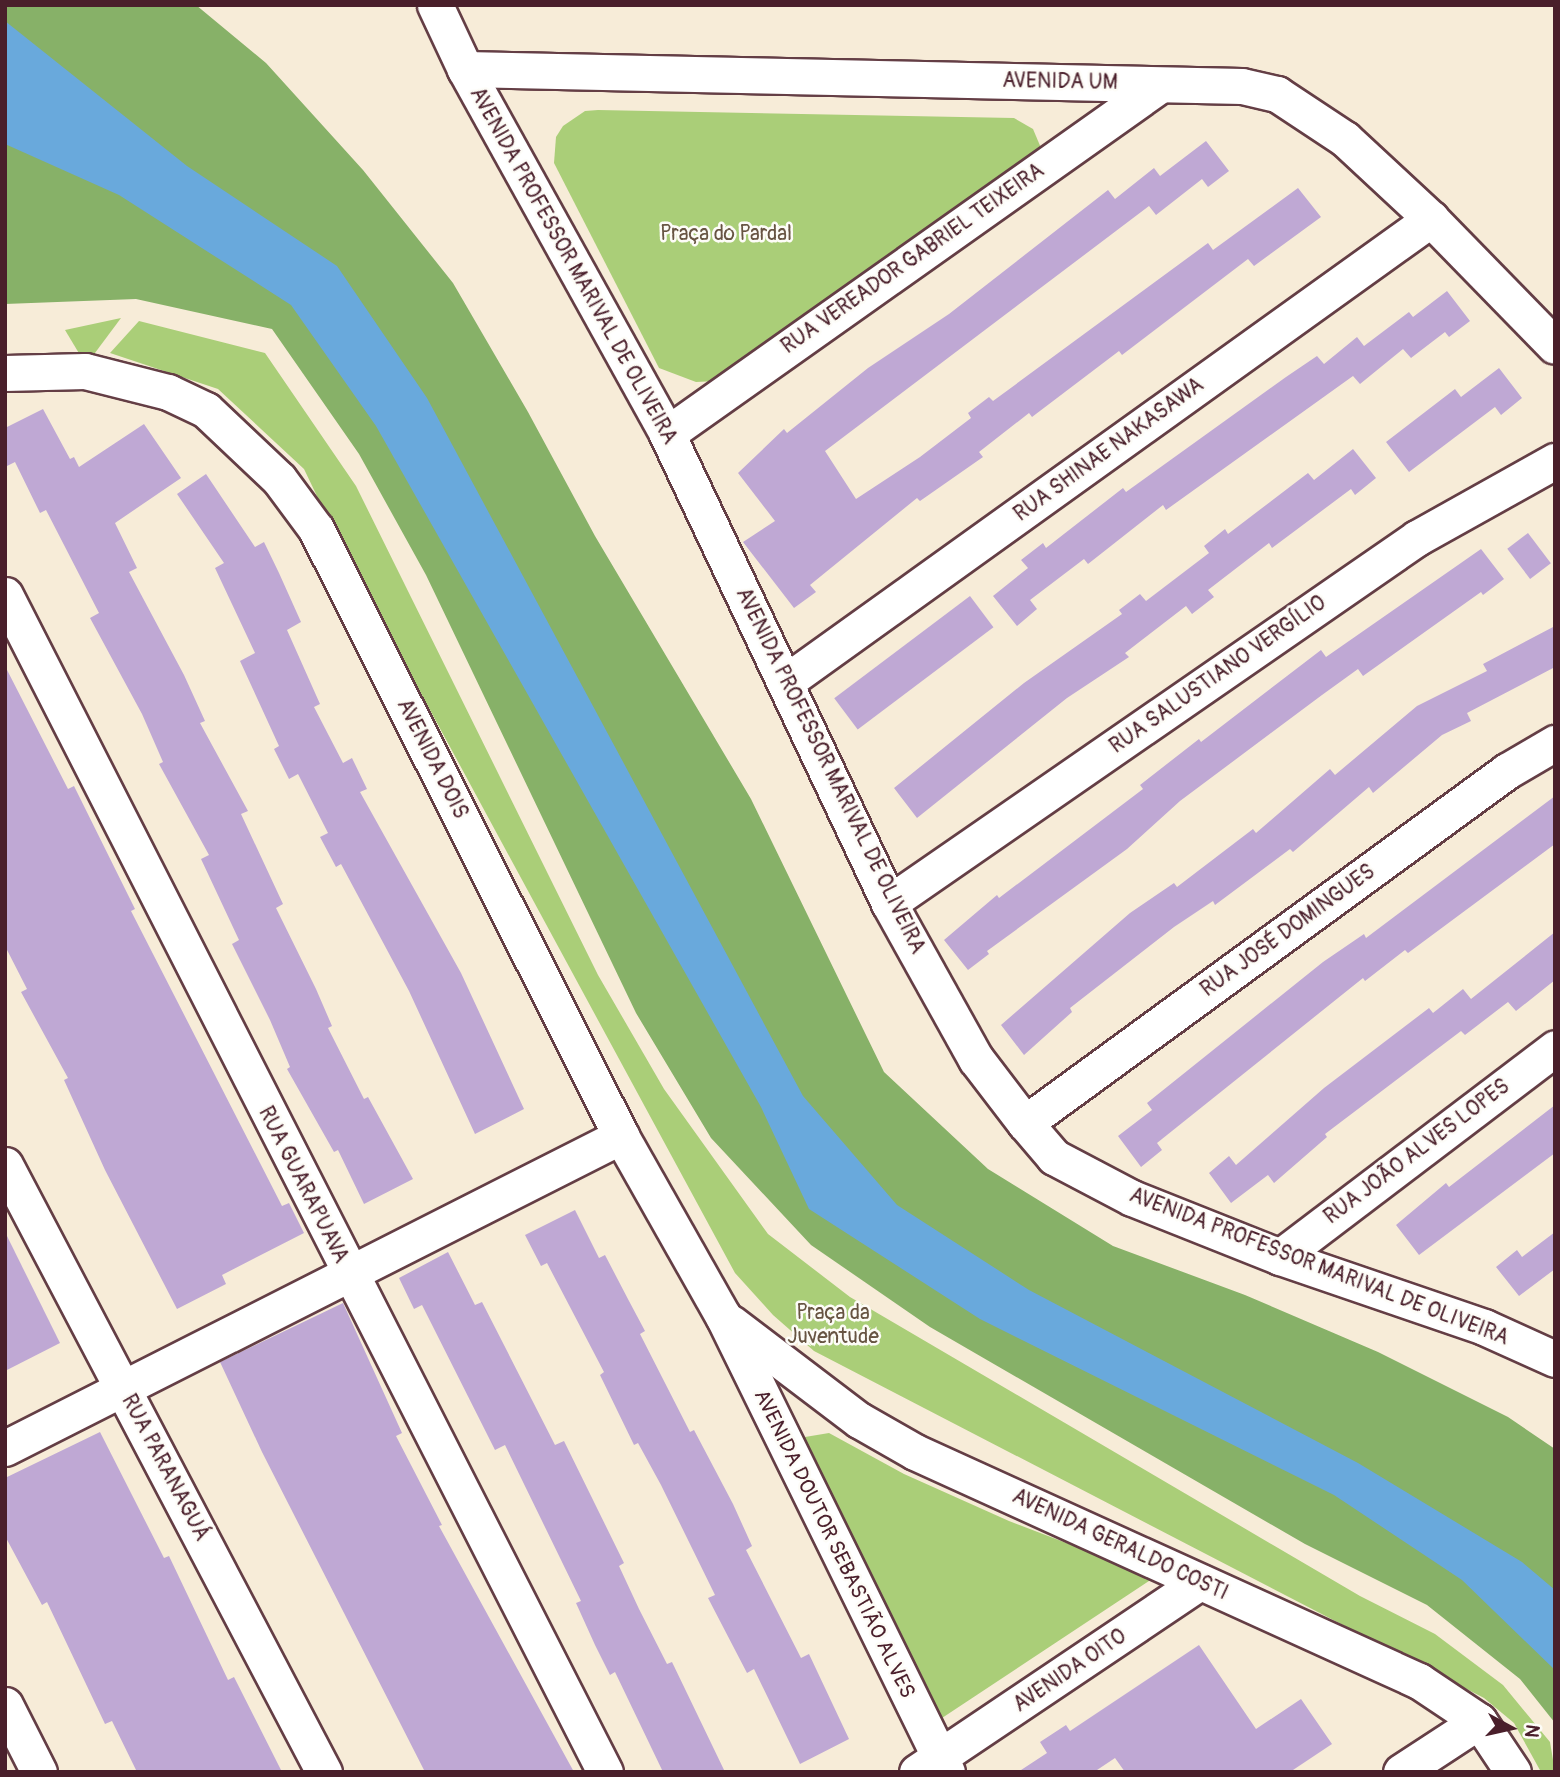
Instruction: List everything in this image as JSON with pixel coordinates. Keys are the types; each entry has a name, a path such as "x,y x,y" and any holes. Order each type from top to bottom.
{"street":[{"name":"AVENIDA PROFESSOR MARIVAL DE OLIVEIRA","path":"435,5 465,69 667,434 787,681 889,903 976,1059 1025,1124 1054,1157 1104,1185 1280,1257 1484,1327 1552,1354"},
{"name":"AVENIDA UM","path":"465,69 1242,86 1277,94 1345,139 1431,219 1555,346"},
{"name":"RUA VEREADOR GABRIEL TEIXEIRA","path":"667,434 1160,85"},
{"name":"RUA SHINAE NAKASAWA","path":"787,681 1431,219"},
{"name":"AVENIDA DOIS","path":"5,373 85,371 168,392 206,410 279,479 316,529 621,1136 723,1316"},
{"name":"RUA SALUSTIANO VERGÍLIO","path":"889,903 1417,538 1555,461"},
{"name":"RUA GUARAPUAVA","path":"5,595 348,1273 605,1772"},
{"name":"RUA JOSÉ DOMINGUES","path":"1025,1124 1507,771 1555,743"},
{"name":"RUA JOÃO ALVES LOPES","path":"1280,1257 1555,1048"},
{"path":"5,1448 621,1136"},
{"name":"RUA PARANAGUÁ","path":"5,1165 324,1772"},
{"name":"AVENIDA GERALDO COSTI","path":"723,1316 859,1420 915,1452 1419,1681 1479,1721 1513,1772"},
{"name":"AVENIDA DOUTOR SEBASTIÃO ALVES","path":"723,1316 935,1767"},
{"name":"AVENIDA OITO","path":"935,1767 1200,1582"},
{"path":"5,1705 39,1772"},
{"path":"1401,1772 1479,1721"}],"green space":[{"path":"5,5 196,5 266,63 363,170 453,283 528,412 595,536 751,799 884,1072 988,1169 1113,1246 1245,1295 1378,1352 1508,1417 1555,1449 1555,1723 1520,1679 1427,1605 1305,1544 930,1327 811,1245 711,1138 636,1013 426,575 359,454 272,329 136,299 5,304"},
{"name":"Praça do Pardal","path":"585,111 1014,118 1033,129 1041,148 716,381 696,382 659,368 554,163 556,137 563,126"},
{"path":"121,318 86,365 65,330"},
{"name":"Praça da Juventude","path":"139,321 265,353 356,486 598,975 664,1089 768,1234 850,1297 1360,1596 1435,1634 1503,1685 1550,1742 1555,1772 1541,1772 1514,1723 1484,1698 814,1351 773,1315 735,1273 339,542 304,469 218,389 110,353"},
{"path":"829,1433 904,1474 1009,1521 1155,1577 939,1720 806,1466 805,1437"}],"water":[{"path":"5,21 187,166 337,266 427,398 803,1096 897,1205 1029,1290 1358,1463 1522,1562 1555,1590 1555,1670 1462,1580 1334,1495 980,1319 809,1209 761,1107 376,426 291,305 119,195 5,144"}],"building":[{"path":"1206,141 1229,171 1208,187 1202,179 1156,215 1149,206 825,451 856,499 920,457 971,418 968,413 989,397 993,401 1208,243 1213,250 1298,188 1321,217 1254,266 1248,259 1122,355 1119,351 1032,417 1029,413 979,452 983,457 920,501 917,498 810,585 816,592 794,608 743,542 775,521 738,473 784,429 787,433 868,368 949,314 1108,190 1115,199 1154,168 1160,176"},
{"path":"1447,291 1470,321 1449,337 1445,332 1411,358 1403,349 1360,384 1353,376 1166,510 1163,505 1088,564 1084,559 1030,600 1037,609 1017,626 993,596 1028,568 1021,560 1043,543 1046,548 1123,488 1126,492 1317,356 1324,364 1357,337 1364,346 1409,312 1413,317"},
{"path":"1499,368 1522,398 1501,415 1495,407 1409,472 1386,442 1455,389 1461,397"},
{"path":"43,409 70,459 74,457 79,467 144,424 181,478 115,523 137,568 129,572 184,675 205,721 200,723 248,811 241,814 283,904 276,908 316,989 332,1026 328,1028 364,1099 368,1097 413,1179 364,1204 338,1150 334,1152 287,1069 290,1067 270,1020 232,944 239,940 201,859 209,855 159,764 163,762 142,714 90,618 99,613 46,510 40,513 15,462 5,467 5,428"},
{"path":"1353,449 1376,478 1355,495 1351,489 1272,548 1269,543 1208,590 1214,597 1192,614 1186,606 1125,653 1129,657 1067,698 917,818 894,788 1024,683 1122,614 1119,610 1140,594 1146,601 1209,553 1204,546 1225,529 1228,534 1308,473 1314,480"},
{"path":"206,474 255,547 264,542 301,622 287,630 320,704 314,707 343,763 352,758 367,789 360,792 461,973 524,1109 475,1134 409,991 341,864 336,867 320,837 328,833 298,774 289,779 274,749 279,746 240,661 255,653 215,568 224,563 177,494"},
{"path":"1528,533 1551,563 1530,579 1507,549"},
{"path":"1481,549 1504,579 1483,595 1481,592 1363,676 1358,669 1322,695 1180,801 1127,849 987,951 989,954 968,970 944,940 997,895 999,898 1143,789 1140,785 1199,739 1201,742 1321,650 1326,657"},
{"path":"970,596 993,627 858,729 834,698"},
{"path":"1555,626 1555,667 1467,713 1471,721 1442,735 1373,793 1369,787 1293,852 1290,849 1215,905 1213,901 1174,927 1070,1008 1072,1012 1024,1055 1001,1025 1130,913 1174,883 1177,887 1253,829 1256,833 1330,769 1335,775 1417,706 1487,671 1483,664"},
{"path":"5,666 68,789 74,786 135,909 131,911 282,1206 289,1203 304,1233 222,1275 226,1284 177,1309 105,1170 64,1080 68,1078 21,992 27,989 5,946"},
{"path":"1555,796 1555,844 1408,953 1405,950 1365,981 1363,978 1157,1143 1162,1150 1141,1167 1118,1136 1152,1110 1147,1103 1323,962 1364,934 1366,938"},
{"path":"1555,932 1555,980 1516,1011 1508,1002 1465,1035 1461,1031 1325,1134 1327,1137 1274,1183 1268,1175 1231,1203 1209,1173 1229,1156 1236,1165 1324,1088 1429,1008 1433,1013 1463,989 1471,999"},
{"path":"1555,1105 1555,1153 1419,1255 1396,1225 1446,1183 1449,1187"},
{"path":"575,1210 599,1258 605,1255 645,1331 640,1334 690,1432 694,1430 733,1504 752,1546 746,1550 801,1658 809,1654 849,1739 800,1764 754,1669 747,1673 708,1598 715,1595 661,1485 638,1443 634,1445 600,1375 604,1372 547,1263 541,1266 525,1235"},
{"path":"5,1232 60,1343 5,1371"},
{"path":"1555,1232 1555,1269 1519,1296 1496,1267 1517,1250 1522,1257"},
{"path":"448,1252 475,1305 482,1302 555,1445 564,1441 624,1563 619,1566 639,1609 667,1664 672,1662 725,1772 663,1772 615,1672 610,1675 595,1645 576,1603 581,1601 505,1445 495,1450 422,1305 414,1309 399,1278"},
{"path":"343,1303 402,1433 396,1436 442,1525 439,1526 574,1772 425,1772 262,1452 220,1362"},
{"path":"100,1432 164,1558 169,1556 228,1680 234,1677 282,1772 137,1772 112,1721 105,1724 47,1602 42,1605 5,1536 5,1478"},
{"path":"1199,1645 1256,1729 1301,1699 1332,1744 1290,1772 1125,1772 1115,1758 1094,1772 1018,1772 1047,1753 1040,1742 1066,1725 1070,1731"}]}
